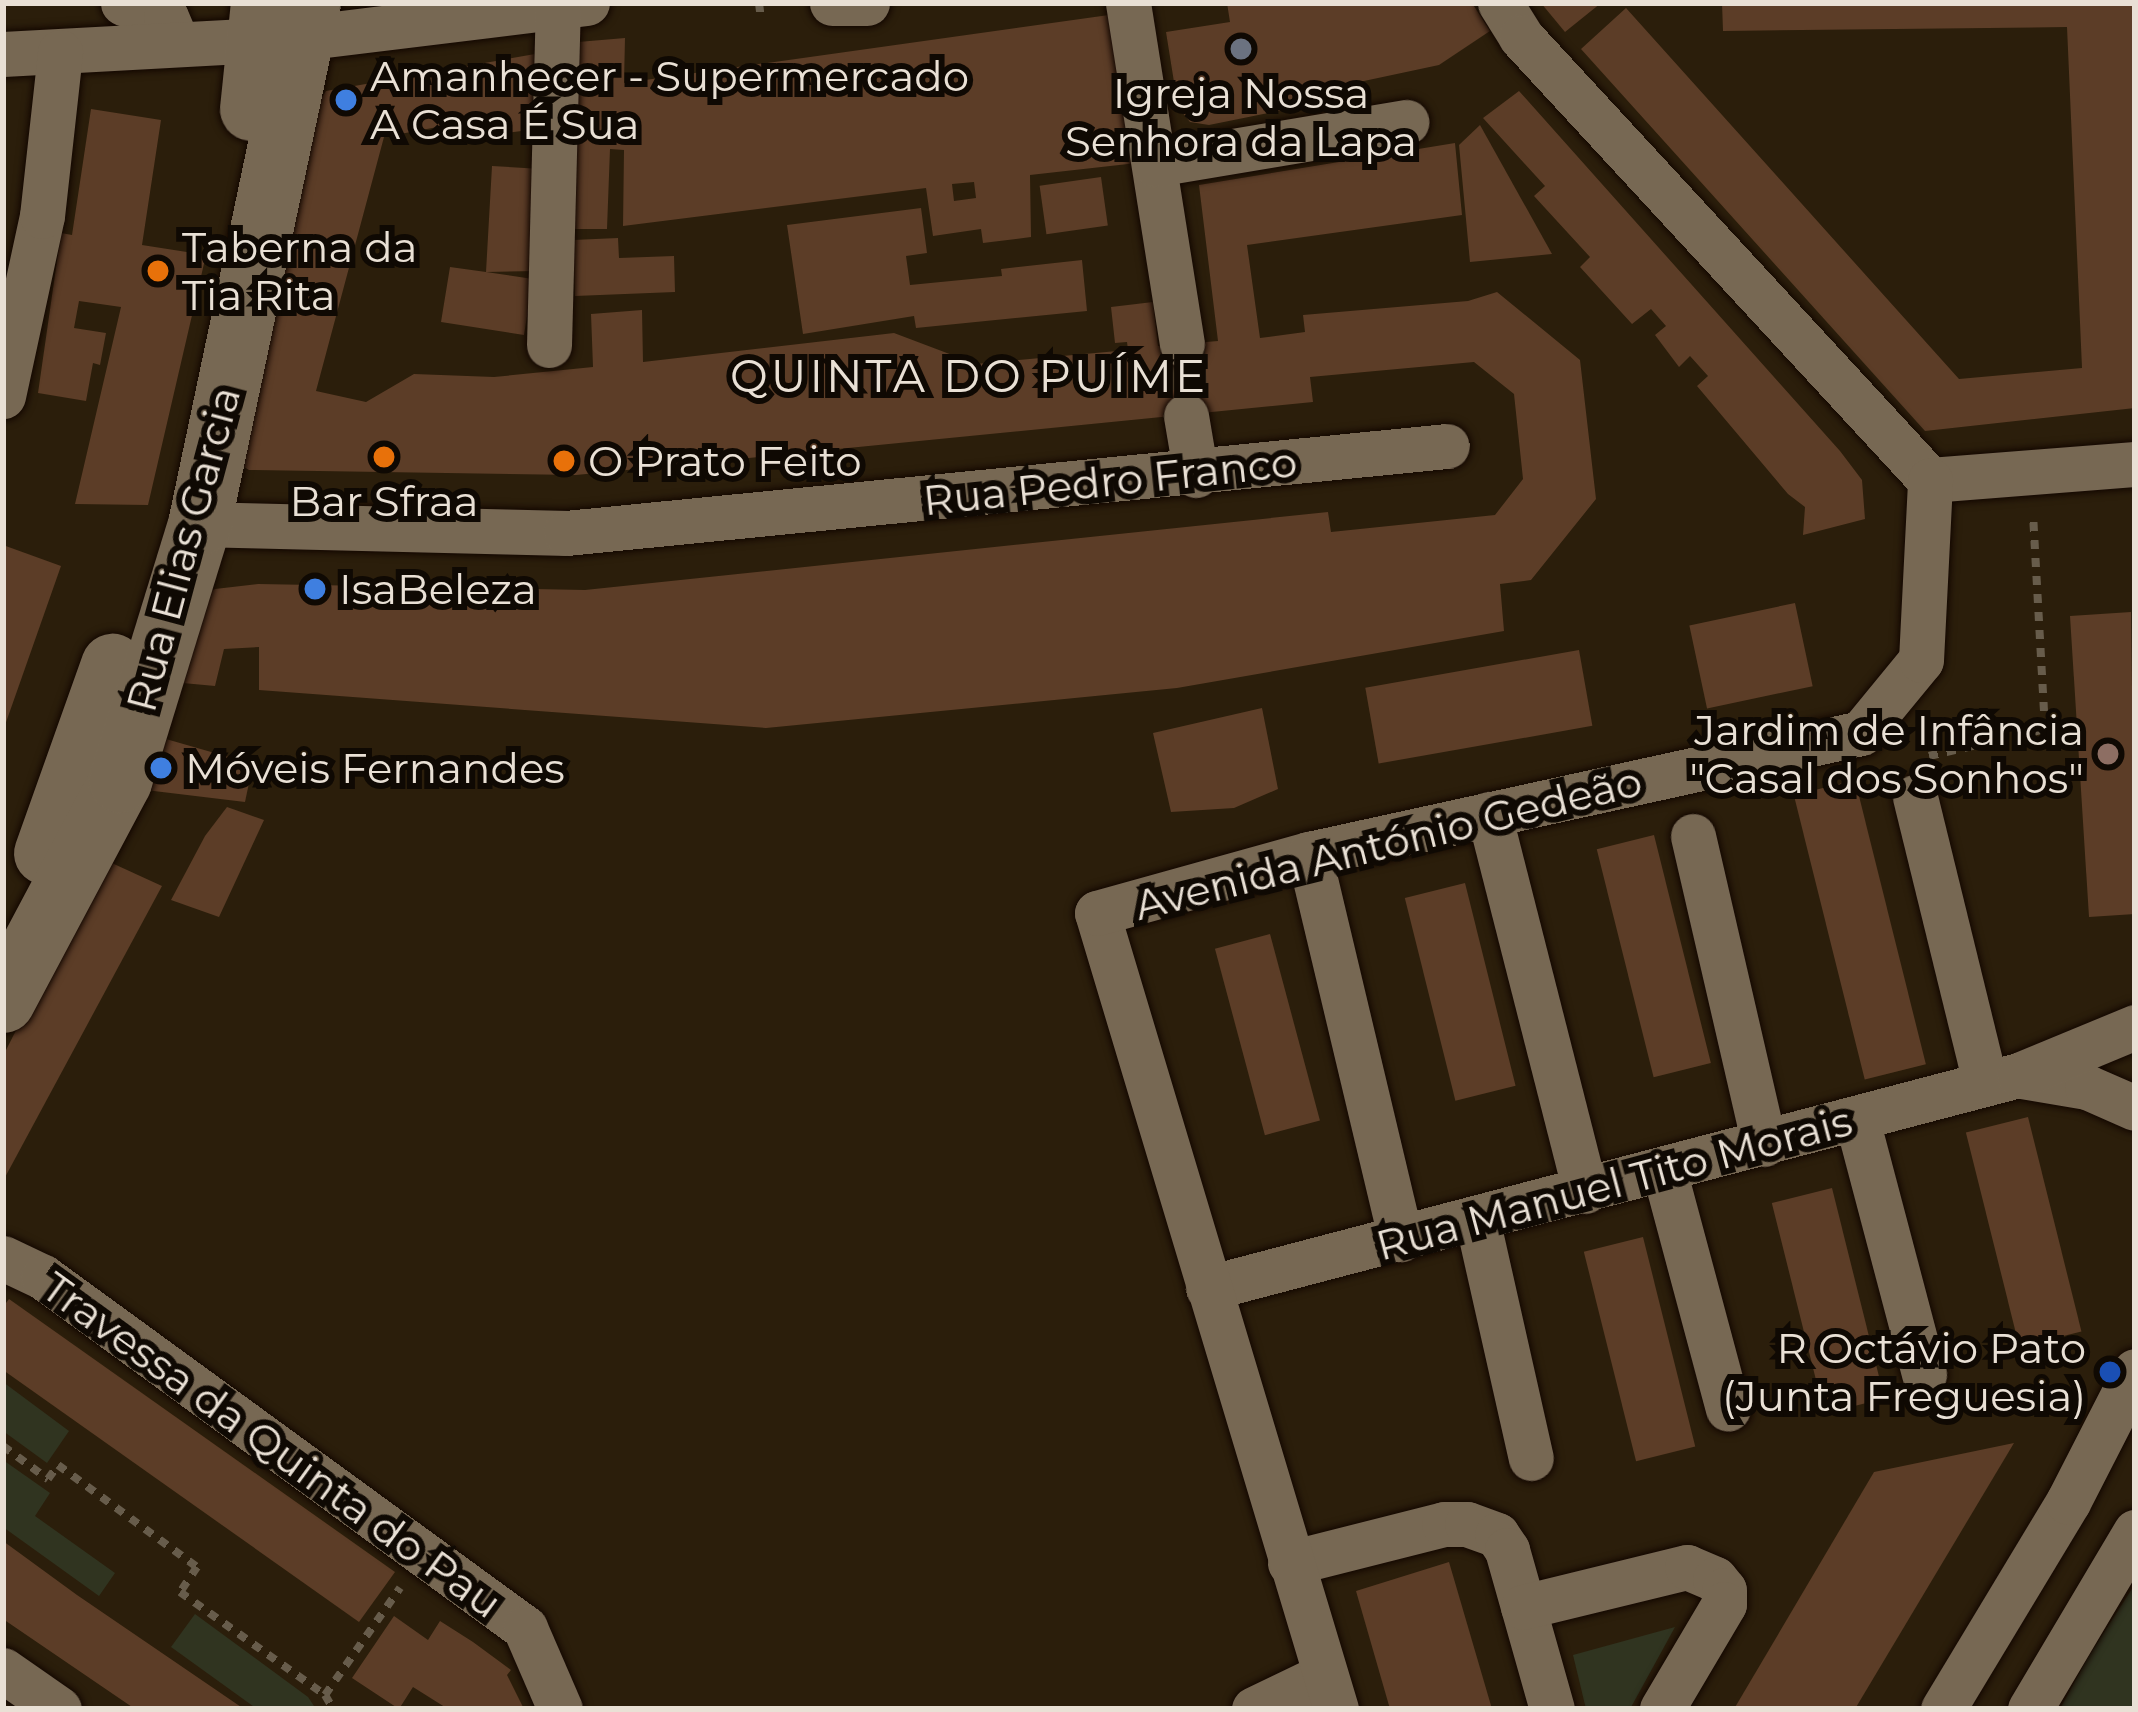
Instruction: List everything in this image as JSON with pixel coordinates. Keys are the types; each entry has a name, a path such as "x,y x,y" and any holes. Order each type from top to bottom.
{"main road":[{"name":"Rua Elias Garcia","path":"3,1000 120,781 199,524 282,21"},
{"name":"Rua Elias Garcia","path":"3,921 39,868 99,707 188,408 250,119 282,21"}],"street":[{"path":"123,3 166,16 177,43"},
{"path":"832,3 845,7 866,3"},
{"path":"1128,3 1182,344"},
{"path":"1500,3 1521,37 1930,479 2135,464"},
{"path":"3,54 177,43 282,21 572,5 549,345"},
{"path":"3,396 42,216 60,52"},
{"path":"1155,164 1407,122"},
{"path":"3,239 42,216"},
{"path":"1186,416 1196,475"},
{"name":"Rua Pedro Franco","path":"199,524 566,533 1196,475 1447,446"},
{"name":"Avenida António Gedeão","path":"1208,1288 1097,914 1309,854 1861,733 1921,660 1930,479"},
{"path":"1915,797 2002,1080"},
{"path":"1489,814 1585,1191"},
{"path":"1693,836 1764,1144"},
{"path":"1309,854 1401,1238"},
{"name":"Rua Manuel Tito Morais","path":"1208,1288 2002,1080 2135,1027"},
{"name":"Rua Manuel Tito Morais","path":"2002,1080 2086,1087 2135,1108"},
{"path":"1857,1120 1924,1375"},
{"path":"1664,1170 1728,1409"},
{"path":"1477,1219 1531,1458"},
{"name":"Travessa da Quinta do Pau","path":"3,1258 43,1277 524,1628 560,1709"},
{"path":"1208,1288 1330,1692 1254,1709"},
{"path":"1943,1709 2037,1552 2135,1372"},
{"path":"1291,1563 1444,1524 1466,1524 1497,1535 1552,1709"},
{"path":"2030,1709 2135,1532"},
{"path":"2037,1552 2101,1591"},
{"path":"1522,1607 1687,1567 1715,1579 1724,1590 1724,1604 1662,1709"},
{"path":"3,1670 59,1709"}],"path":[{"path":"759,3 761,20"},
{"path":"2033,514 2040,634"},
{"path":"3,1446 48,1479 58,1465 197,1567 180,1592 325,1695 332,1709"},
{"path":"325,1695 423,1556"}],"green space":[{"path":"3,1382 69,1431 47,1463 3,1431"},
{"path":"3,1460 50,1493 35,1516 115,1573 99,1596 3,1527"},
{"path":"2135,1584 2135,1709 2060,1709 2087,1659"},
{"path":"195,1614 308,1697 316,1709 257,1709 171,1647"},
{"path":"1675,1627 1630,1709 1586,1709 1573,1655"}],"building":[{"path":"1227,3 1472,3 1490,31 1439,65 1317,91 1308,105 1209,125 1190,122 1178,107 1166,32 1230,22"},
{"path":"1541,3 1601,3 1565,32"},
{"path":"1722,3 2135,3 2135,408 1925,431 1581,49 1626,8 1959,379 2082,368 2067,27 1723,31"},
{"path":"1116,14 1137,163 1030,175 1031,237 983,243 981,229 933,236 926,188 623,226 624,150 610,149 607,229 568,229 578,42 625,38 624,83","holes":["974,182 976,198 954,201 952,184"]},
{"path":"535,54 545,128 445,141 443,126 384,137 316,391 366,402 414,374 494,377 593,367 591,314 642,310 643,362 894,333 976,364 1128,350 1127,342 1115,343 1111,307 1153,302 1158,346 1218,341 1199,185 1455,143 1462,215 1247,245 1260,338 1305,332 1303,315 1468,301 1497,292 1580,360 1596,499 1531,580 1500,584 1504,631 1177,688 766,728 259,690 259,647 224,649 215,686 161,681 193,601 215,589 258,584 585,590 1328,512 1331,532 1495,515 1523,479 1514,394 1474,362 1310,377 1313,402 576,475 249,470 237,463 317,105 326,91"},
{"path":"1519,91 1840,451 1862,480 1865,519 1803,535 1805,507 1788,494 1697,386 1708,376 1690,356 1679,367 1655,335 1666,326 1651,309 1632,324 1580,267 1590,257 1534,196 1545,186 1483,118"},
{"path":"91,109 161,120 142,245 206,255 148,505 75,504 121,307 79,301 74,328 106,333 100,365 93,363 86,401 38,393 61,233 72,235"},
{"path":"1480,125 1552,254 1470,262 1459,145"},
{"path":"492,166 541,169 536,271 486,272"},
{"path":"1101,177 1108,226 1046,234 1040,186"},
{"path":"921,208 927,253 906,256 910,285 1002,276 1001,269 1082,260 1087,311 916,328 914,316 803,334 787,225"},
{"path":"618,238 619,258 674,256 675,292 575,296 573,240"},
{"path":"450,267 533,279 524,335 441,322"},
{"path":"3,545 61,566 4,728 3,728"},
{"path":"1795,603 1813,686 1707,709 1689,625"},
{"path":"2131,612 2135,914 2089,917 2070,616"},
{"path":"1579,650 1592,726 1379,764 1365,688"},
{"path":"1262,708 1278,789 1234,808 1171,812 1153,733"},
{"path":"159,737 253,764 245,802 129,788"},
{"path":"1855,780 1926,1064 1865,1080 1794,795"},
{"path":"227,807 264,820 219,917 171,900 205,836"},
{"path":"1654,835 1711,1063 1654,1077 1597,849"},
{"path":"103,859 162,886 3,1181 3,1056"},
{"path":"1465,883 1516,1086 1455,1101 1405,898"},
{"path":"1270,934 1320,1120 1265,1135 1215,949"},
{"path":"2028,1117 2081,1331 2019,1347 1966,1132"},
{"path":"1832,1188 1884,1399 1824,1414 1772,1203"},
{"path":"1643,1237 1695,1447 1636,1461 1584,1252"},
{"path":"9,1299 395,1572 359,1622 3,1370 3,1307"},
{"path":"2014,1443 1855,1709 1734,1709 1874,1472"},
{"path":"3,1541 244,1709 135,1709 3,1619"},
{"path":"1449,1562 1492,1709 1390,1709 1356,1591"},
{"path":"394,1616 428,1640 440,1621 473,1642 511,1670 507,1675 524,1709 448,1709 413,1687 399,1709 352,1678"}],"tunnel":[{"path":"1182,344 1186,416"}],"place":[{"name":"Igreja Nossa Senhora da Lapa","path":"1241,49"},
{"name":"Amanhecer - Supermercado A Casa É Sua","path":"346,100"},
{"name":"Taberna da Tia Rita","path":"158,271"},
{"name":"Bar Sfraa","path":"384,457"},
{"name":"O Prato Feito","path":"564,461"},
{"name":"IsaBeleza","path":"315,589"},
{"name":"Jardim de Infância \"Casal dos Sonhos\"","path":"2108,754"},
{"name":"Móveis Fernandes","path":"161,768"},
{"name":"R Octávio Pato (Junta Freguesia)","path":"2110,1372"}],"district":[{"name":"QUINTA DO PUÍME","path":"969,376"}]}
